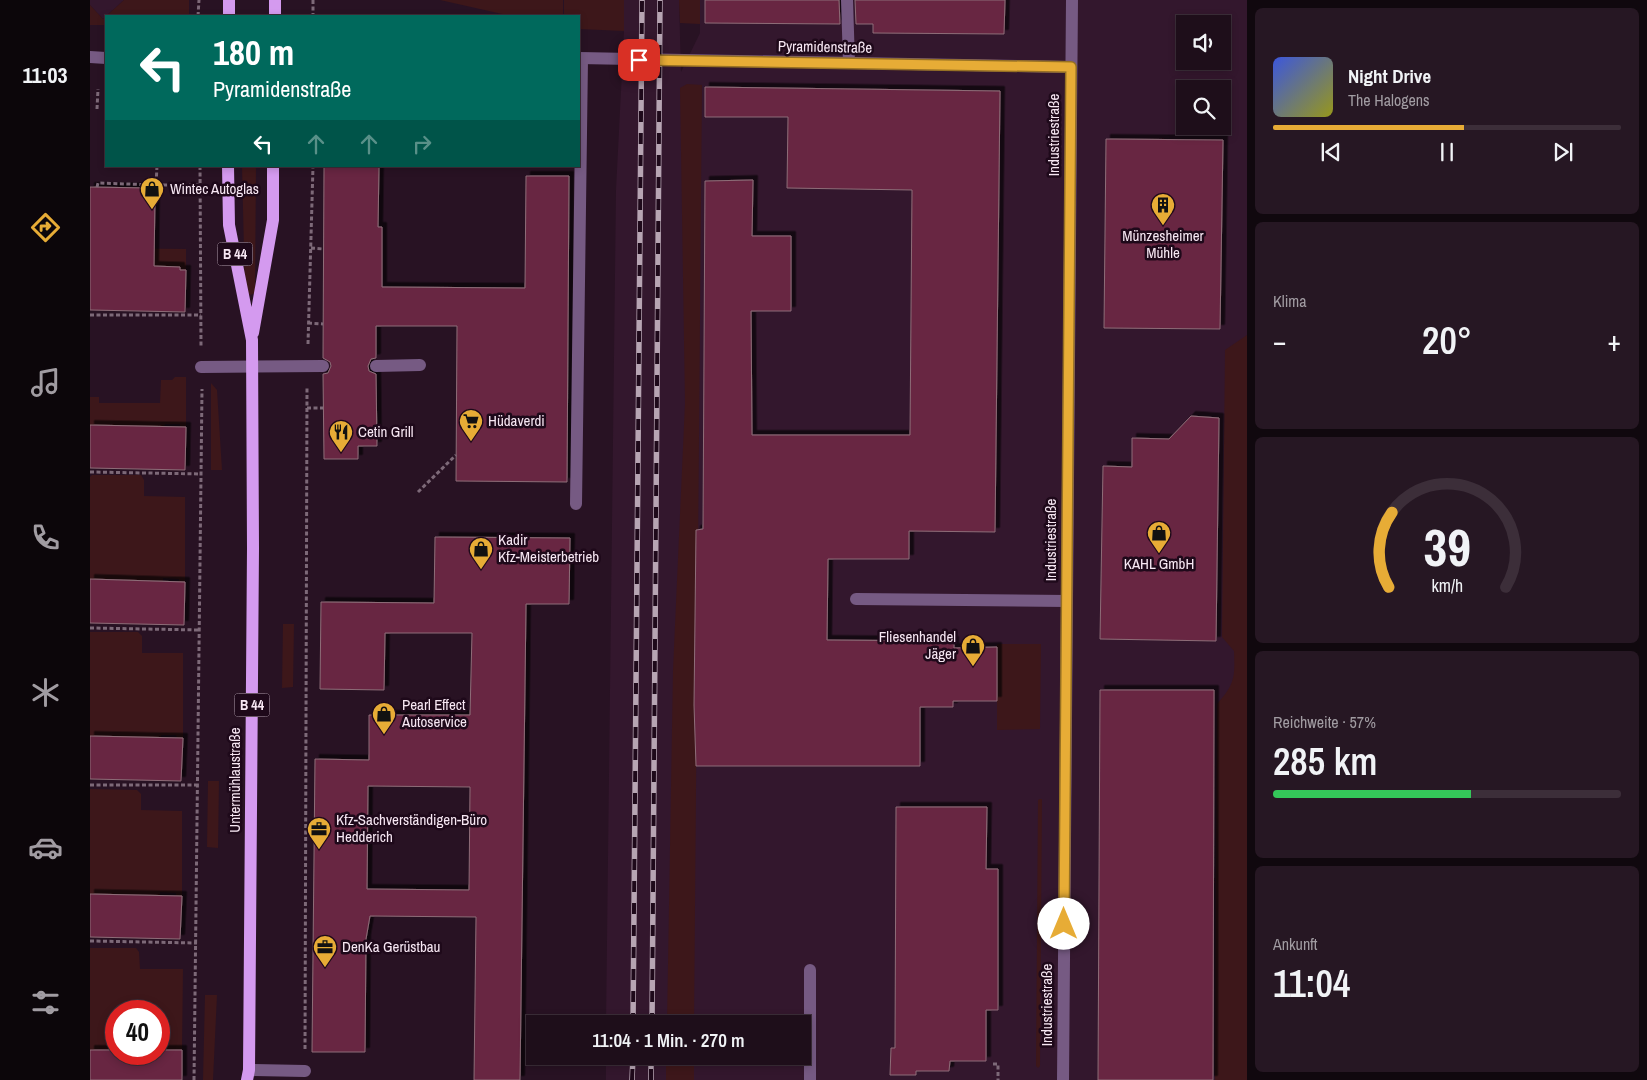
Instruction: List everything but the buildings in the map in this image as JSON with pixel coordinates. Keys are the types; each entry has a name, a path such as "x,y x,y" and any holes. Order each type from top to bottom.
{"main road":[{"path":"229,0 229,15"},
{"path":"275,0 275,15"},
{"name":"Untermühlaustraße","path":"228,167 229,225 252,340 253,367 249,1077"},
{"name":"Untermühlaustraße","path":"252,340 273,220 273,167"}],"street":[{"path":"847,0 849,63"},
{"name":"Industriestraße","path":"1063,1080 1072,0"},
{"path":"90,57 105,58"},
{"name":"Pyramidenstraße","path":"580,58 1071,67"},
{"path":"576,504 579,167"},
{"path":"202,367 323,366"},
{"path":"376,366 420,366"},
{"path":"856,599 1067,601"},
{"path":"810,970 810,1080"},
{"path":"249,1077 305,1071"}],"path":[{"path":"198,15 199,0"},
{"path":"313,0 314,15"},
{"path":"98,89 98,109"},
{"path":"156,184 157,167"},
{"path":"194,1080 202,474 200,167"},
{"path":"305,1071 307,366 314,167"},
{"path":"97,187 98,183 200,185"},
{"path":"311,248 323,249"},
{"path":"90,315 150,314 201,316"},
{"path":"308,323 323,324"},
{"path":"307,408 323,408"},
{"path":"418,492 456,455"},
{"path":"90,472 150,471 202,474"},
{"path":"148,629 149,624"},
{"path":"90,628 200,630"},
{"path":"149,780 149,785"},
{"path":"90,785 198,786"},
{"path":"90,941 148,940 197,943"},
{"path":"993,1064 998,1064 998,1080"}],"shaded area":[{"path":"90,0 124,0 107,15 105,15 103,19 90,5"},
{"path":"124,0 189,0 189,15 107,15"},
{"path":"440,0 563,0 563,15 507,15"},
{"path":"564,0 624,0 624,31 580,29 580,15 564,15"},
{"path":"612,0 679,0 681,72 700,33 700,0 1247,0 1247,1080 606,1080 606,1065 811,1065 811,1015 606,1015 616,190 624,31"},
{"path":"679,0 700,0 700,24 680,23"},
{"path":"90,5 103,19 105,17 105,25 90,25"},
{"path":"687,84 702,85 694,1015 667,1015 673,670 685,403 680,88"},
{"path":"242,167 256,167 255,293 250,295 245,293"},
{"path":"90,248 186,249 186,270 180,270 180,267 164,266 164,269"},
{"path":"1247,335 1247,1080 1215,1080 1217,704 1231,685 1234,674 1234,651 1222,637 1225,350"},
{"path":"175,377 186,377 186,427 180,427 180,424 165,424 164,427 90,425 90,397 99,397 99,403 160,403 161,380 172,380"},
{"path":"211,383 217,390 222,470 211,470"},
{"path":"92,475 141,475 144,480 144,496 185,497 185,582 179,582 179,579 163,578 163,581 90,579 90,477"},
{"path":"283,624 294,624 293,687 282,688"},
{"path":"90,632 138,632 142,636 142,653 183,653 183,738 177,738 176,735 161,735 161,738 90,736"},
{"path":"997,644 1041,644 1040,729 997,730"},
{"path":"208,781 219,781 218,848 207,847"},
{"path":"90,789 137,790 141,794 141,810 182,811 182,896 176,896 176,893 160,892 160,895 90,894"},
{"path":"1042,799 1040,1066 1038,1068 1036,1066 1038,800"},
{"path":"90,948 136,948 139,952 140,969 183,969 182,1050 170,1050 170,1000 105,1000 105,1050 90,1050"},
{"path":"205,995 217,995 213,1080 203,1080"},
{"path":"666,1065 694,1065 694,1080 666,1080"}],"railway":[{"path":"633,1015 642,0"},
{"path":"652,1015 660,0"},
{"path":"632,1080 633,1065"},
{"path":"651,1065 651,1080"}],"place":[{"name":"Wintec Autoglas","path":"152,210"},
{"name":"Münzesheimer Mühle","path":"1163,226"},
{"name":"Hüdaverdi","path":"471,442"},
{"name":"Cetin Grill","path":"341,453"},
{"name":"KAHL GmbH","path":"1159,554"},
{"name":"Kadir Kfz-Meisterbetrieb","path":"481,570"},
{"name":"Fliesenhandel Jäger","path":"973,667"},
{"name":"Pearl Effect Autoservice","path":"384,735"},
{"name":"Kfz-Sachverständigen-Büro Hedderich","path":"319,850"},
{"name":"DenKa Gerüstbau","path":"325,968"}],"route":[{"path":"639,60 1071,67 1064,924"}]}
